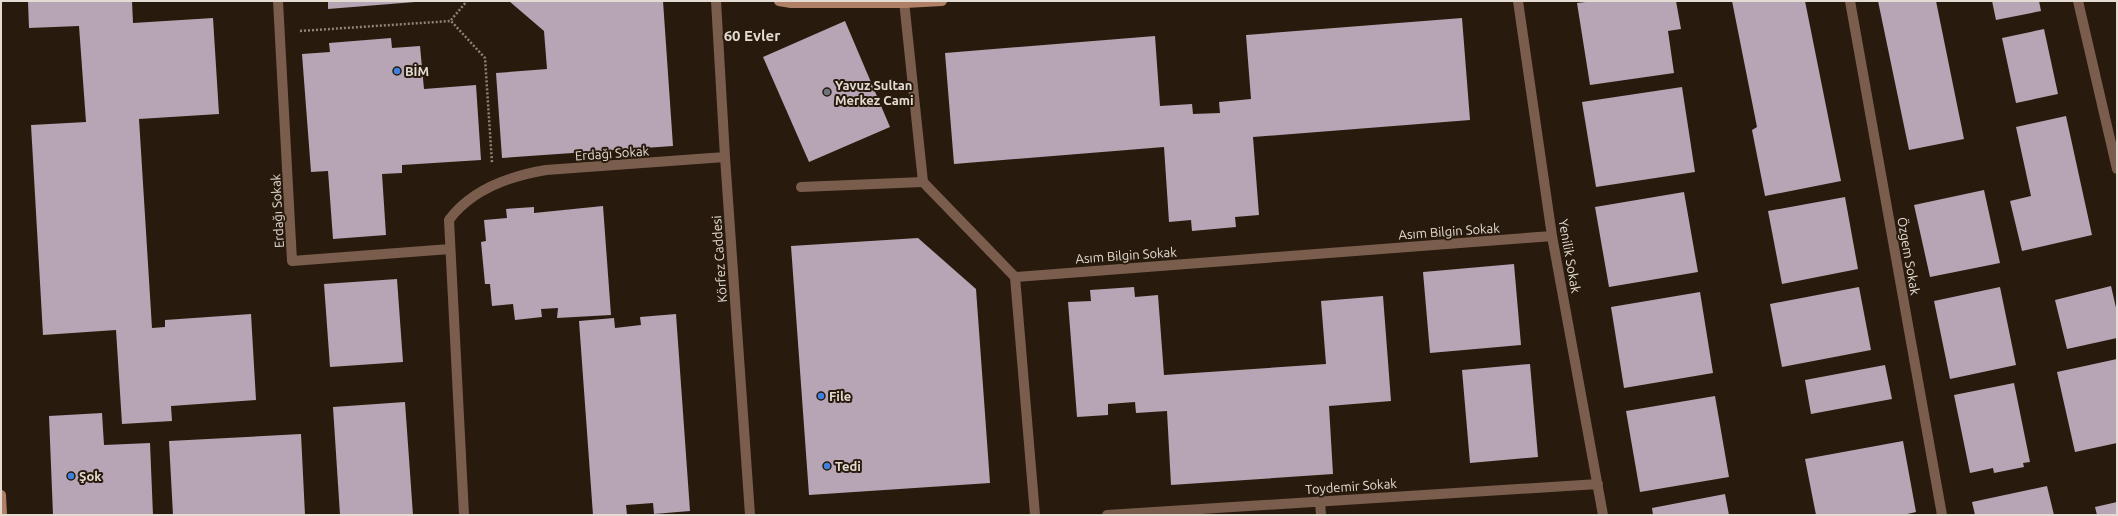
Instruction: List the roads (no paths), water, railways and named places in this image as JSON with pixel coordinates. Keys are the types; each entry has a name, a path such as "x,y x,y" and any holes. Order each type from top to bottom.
{"street":[{"name":"Erdağı Sokak","path":"278,1 292,261 450,249"},
{"name":"Körfez Caddesi","path":"716,1 725,157 750,515"},
{"path":"779,1 942,1"},
{"name":"Yenilik Sokak","path":"1518,1 1552,236 1603,515"},
{"name":"Özgem Sokak","path":"1850,1 1942,515"},
{"path":"2078,1 2117,169"},
{"path":"904,2 923,182 1015,277 1035,515"},
{"name":"Erdağı Sokak","path":"464,515 449,220 458,208 473,196 522,174 546,170 725,157"},
{"path":"801,188 923,182"},
{"name":"Asım Bilgin Sokak","path":"1015,277 1552,236"},
{"name":"Toydemir Sokak","path":"1107,515 1598,484"},
{"path":"1,495 2,515"},
{"path":"1320,501 1321,515"}],"place":[{"name":"BİM","path":"397,71"},
{"name":"Yavuz Sultan Merkez Cami","path":"827,92"},
{"name":"File","path":"821,396"},
{"name":"Tedi","path":"827,466"},
{"name":"Şok","path":"71,476"}],"district":[{"name":"60 Evler","path":"752,35"}]}
